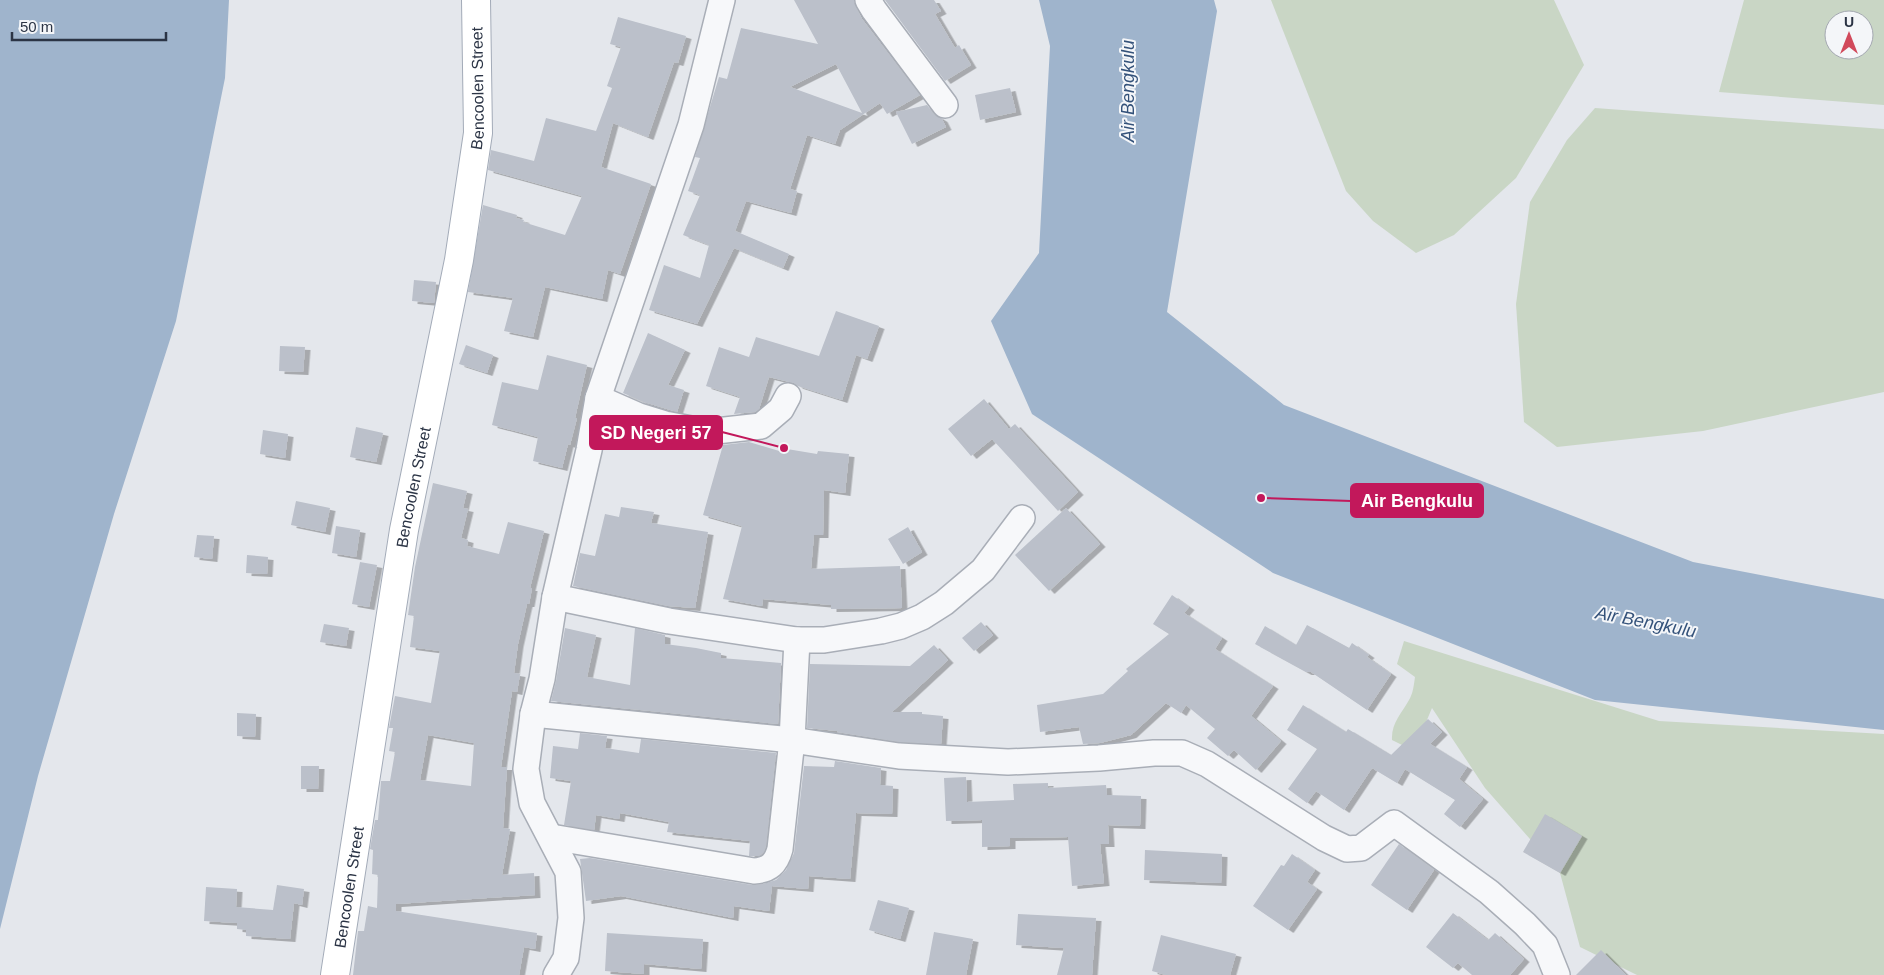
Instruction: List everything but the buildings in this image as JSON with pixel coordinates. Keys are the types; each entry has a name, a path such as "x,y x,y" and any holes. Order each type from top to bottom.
{"main road":[{"name":"Bencoolen Street","path":"336,975 404,530 458,260 478,132 476,0"}],"street":[{"path":"556,975 566,958 571,918 568,872 532,803 526,769 533,714 542,679 555,597 589,450 598,398 691,125 722,0"},
{"path":"868,0 945,105"},
{"path":"598,398 639,416 665,424 707,432 761,426 781,408 788,396"},
{"path":"555,597 669,621 797,640 824,640 881,632 922,617 944,603 983,570 1022,518"},
{"path":"550,837 754,871 773,865 780,849 792,740 797,640"},
{"path":"533,714 792,740 898,756 1008,762 1182,753 1207,764 1324,838 1347,849 1361,848 1394,823 1489,892 1524,924 1545,945 1557,975"}],"green space":[{"path":"1271,0 1554,0 1584,65 1516,178 1454,235 1416,253 1373,221 1346,191"},
{"path":"1744,0 1884,0 1884,105 1719,92"},
{"path":"1595,108 1884,129 1884,392 1703,431 1557,447 1524,422 1516,304 1530,202 1567,140"},
{"path":"1404,641 1659,721 1884,734 1884,975 1637,975 1580,947 1560,873 1485,788 1432,708 1421,734 1402,745 1392,740 1393,728 1409,700 1415,677 1397,664"}],"water":[{"path":"0,0 229,0 225,78 176,321 114,514 38,776 0,929"},
{"path":"1039,0 1214,0 1217,11 1167,312 1284,405 1693,562 1884,599 1884,730 1595,700 1273,573 1032,414 991,321 1039,253 1050,46"}],"place":[{"name":"SD Negeri 57","path":"784,448"},
{"name":"Air Bengkulu","path":"1261,498"}]}
